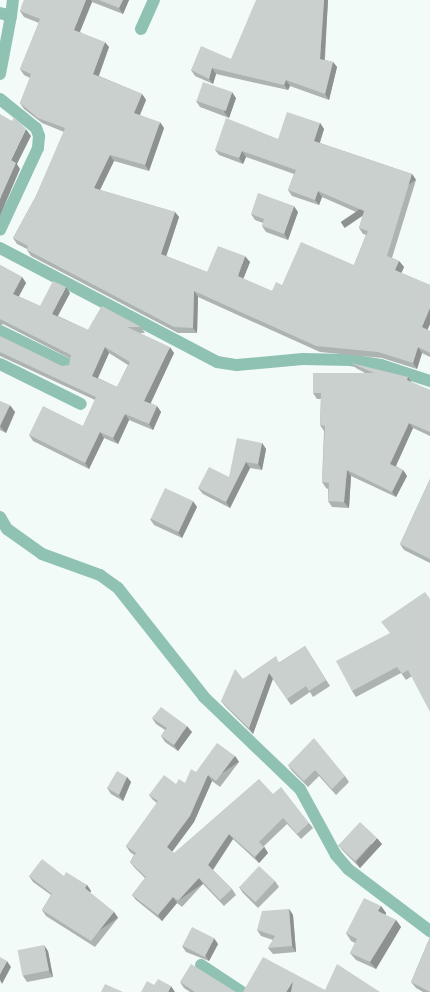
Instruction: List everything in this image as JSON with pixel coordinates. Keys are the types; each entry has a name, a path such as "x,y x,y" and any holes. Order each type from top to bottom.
{"street":[{"path":"0,74 6,14 14,0"},
{"path":"141,29 154,0"},
{"path":"0,99 36,128 38,136 38,148 0,230"},
{"path":"0,248 217,362 237,365 303,359 350,360 382,365 430,381"},
{"path":"0,331 69,364"},
{"path":"0,364 82,404"},
{"path":"0,517 8,529 42,554 100,575 118,588 204,698 300,789 336,855 348,869 430,931"},
{"path":"201,965 242,992"}],"building":[{"path":"24,0 86,0 74,30 105,42 93,74 142,94 134,113 160,122 145,165 110,155 94,188 175,212 161,254 207,272 218,246 245,256 238,276 272,291 276,282 282,285 301,242 354,265 368,231 359,228 364,211 318,191 315,200 288,190 296,170 242,151 239,158 215,150 226,118 278,139 287,112 320,123 314,141 412,174 387,256 399,261 395,270 430,285 430,308 422,327 430,331 430,353 418,347 413,363 378,352 316,346 194,291 193,328 174,327 27,250 28,246 13,238 36,196 65,128 38,118 20,103 31,74 20,69 40,19 20,11"},
{"path":"99,0 123,0 119,8"},
{"path":"256,0 324,0 320,59 333,62 325,94 286,80 284,85 212,68 209,79 191,70 201,46 231,59"},
{"path":"203,82 232,92 226,111 196,101"},
{"path":"0,114 12,121 14,117 26,129 11,160 16,163 0,199"},
{"path":"258,193 294,206 284,234 262,226 264,219 251,214"},
{"path":"0,265 22,277 13,294 40,306 53,281 66,287 52,314 88,330 102,306 141,327 127,327 170,347 144,401 157,406 149,424 125,414 113,438 100,432 85,463 29,435 43,406 83,426 96,397 0,352 0,336 62,366 69,365 71,355 0,319","holes":["105,347 130,362 117,387 92,376"]},
{"path":"351,363 408,377 407,380 430,390 430,432 409,423 390,464 403,470 392,492 347,470 344,502 328,501 329,483 322,482 325,426 320,425 321,393 313,393 313,373 374,373"},
{"path":"0,401 10,405 0,426"},
{"path":"237,438 262,443 258,464 246,462 226,502 198,488 209,467 229,477"},
{"path":"430,479 430,559 400,544"},
{"path":"165,488 193,501 179,532 151,519"},
{"path":"425,592 430,599 430,712 408,670 402,674 397,667 352,691 336,661 390,633 381,622"},
{"path":"305,646 326,680 309,691 306,686 287,699 269,673 249,728 221,701 235,669 243,679 276,656 279,663"},
{"path":"161,707 187,726 174,745 161,736 167,728 152,718"},
{"path":"314,738 345,776 332,789 315,770 304,781 288,765"},
{"path":"217,743 235,756 216,781 208,775 190,816 167,847 174,853 259,779 273,794 281,787 309,823 297,834 283,818 259,842 264,847 255,857 229,834 208,865 232,889 220,900 199,878 178,901 173,897 158,915 132,895 146,877 130,862 136,853 126,846 158,801 149,795 164,775 176,784 179,779 185,783 191,769 196,772"},
{"path":"117,771 127,777 119,795 107,788"},
{"path":"360,822 377,838 355,861 338,845"},
{"path":"42,859 64,876 66,872 87,885 85,888 114,912 91,941 42,910 52,894 29,876"},
{"path":"259,866 275,881 255,902 239,887"},
{"path":"364,898 381,906 378,911 396,920 370,962 350,953 357,939 346,933"},
{"path":"289,909 292,946 268,948 275,936 257,930 262,911"},
{"path":"192,927 214,938 205,957 182,946"},
{"path":"430,937 430,992 411,982"},
{"path":"44,945 49,971 22,976 17,950"},
{"path":"0,957 7,961 0,974"},
{"path":"263,957 325,990 337,964 380,992 291,992 293,981 286,992 243,992"},
{"path":"191,964 236,992 195,992 180,982"},
{"path":"158,979 171,986 168,992 141,992 147,981 154,985"},
{"path":"105,984 123,992 101,992"}]}
